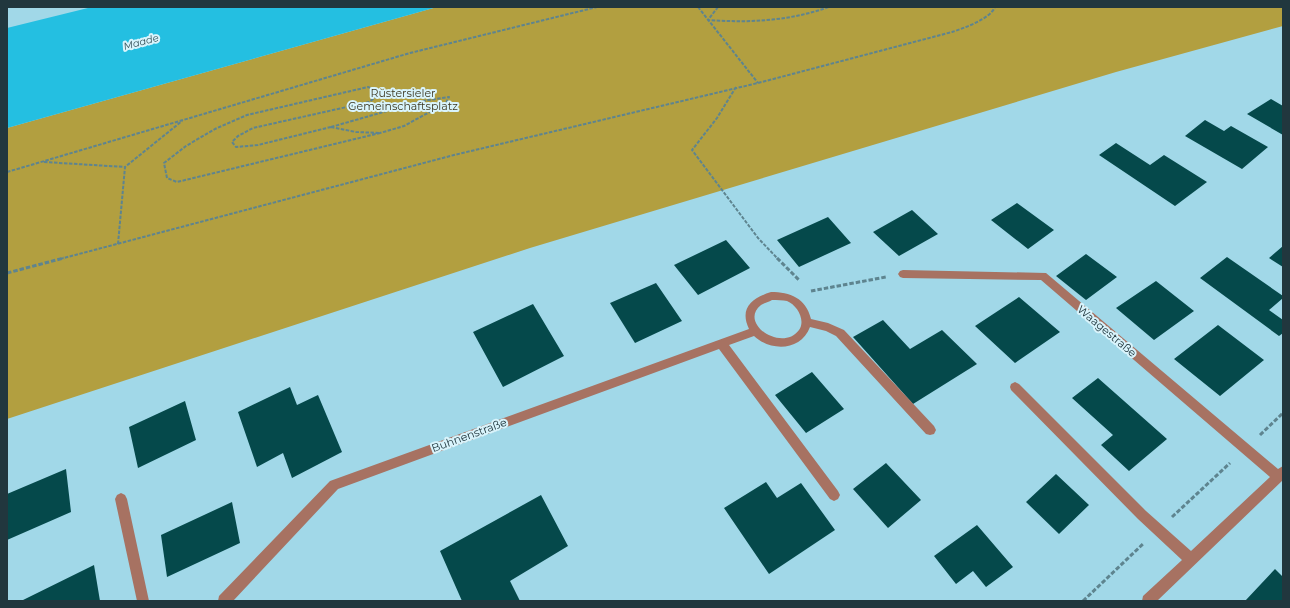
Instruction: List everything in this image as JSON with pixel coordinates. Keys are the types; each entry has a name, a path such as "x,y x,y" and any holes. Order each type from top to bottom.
{"street":[{"name":"Waagestraße","path":"903,274 1043,276 1245,449 1280,474 1148,601"},
{"path":"771,296 783,296 796,302 804,311 807,322 805,329 801,335 792,341 775,343 764,339 755,331 750,322 750,311 754,304 760,299 771,296"},
{"path":"807,322 828,327 840,333 930,430"},
{"name":"Buhnenstraße","path":"224,601 334,485 755,331"},
{"path":"721,343 834,495"},
{"path":"1015,387 1158,530 1191,560"},
{"path":"121,499 142,601"}],"path":[{"path":"7,172 410,53 597,7"},
{"path":"698,7 758,83"},
{"path":"708,20 718,7"},
{"path":"708,20 737,23 780,20 829,7"},
{"path":"7,273 454,155 758,83 952,32 971,25 993,12 995,7"},
{"path":"368,87 376,90 377,96 369,102 253,128 238,136 232,142 236,147 258,145 331,127 422,101 449,97 446,103 404,126 380,134 177,182 167,178 164,163 186,146 215,129 247,115 368,87"},
{"path":"737,87 717,118 692,150 758,238 804,286"},
{"path":"42,162 126,167 183,120"},
{"path":"331,127 356,132 380,134"},
{"path":"118,244 126,167"},
{"path":"809,291 903,274"},
{"path":"1083,601 1283,413"}],"green space":[{"name":"Rüstersieler Gemeinschaftsplatz","path":"437,7 1283,7 1283,26 1116,72 530,248 7,419 7,128"}],"water":[{"name":"Maade","path":"92,7 437,7 7,128 7,28"}],"building":[{"path":"1271,99 1283,106 1283,135 1247,114"},
{"path":"1205,120 1224,131 1231,126 1268,147 1242,169 1185,136"},
{"path":"1116,143 1150,165 1164,155 1207,182 1175,206 1099,155"},
{"path":"1017,203 1054,230 1028,249 991,220"},
{"path":"912,210 938,234 899,256 873,232"},
{"path":"828,217 851,243 799,267 777,240"},
{"path":"726,240 750,268 698,295 674,265"},
{"path":"1283,246 1283,267 1269,258"},
{"path":"1086,254 1117,277 1086,300 1056,276"},
{"path":"1227,257 1283,296 1283,298 1269,310 1283,320 1283,333 1279,336 1200,278"},
{"path":"1156,281 1194,311 1154,340 1116,308"},
{"path":"656,283 682,321 635,343 610,303"},
{"path":"1019,297 1060,332 1015,363 975,326"},
{"path":"533,304 564,356 503,387 473,332"},
{"path":"883,320 910,349 942,330 977,364 913,404 853,337"},
{"path":"1218,325 1264,360 1220,396 1174,359"},
{"path":"812,372 844,409 806,433 775,395"},
{"path":"1098,378 1167,439 1129,471 1101,445 1113,435 1072,398"},
{"path":"290,387 297,405 318,395 342,452 292,478 283,453 257,467 238,412"},
{"path":"185,401 196,440 138,468 129,427"},
{"path":"886,463 921,500 888,528 853,489"},
{"path":"66,469 71,512 7,540 7,494"},
{"path":"1056,474 1089,505 1059,534 1026,502"},
{"path":"766,482 777,498 801,483 835,530 769,574 724,508"},
{"path":"541,495 568,546 510,581 520,601 462,601 440,551"},
{"path":"232,502 240,543 167,577 161,535"},
{"path":"977,525 1013,567 986,587 973,571 956,584 934,556"},
{"path":"94,565 100,601 21,601"},
{"path":"1275,569 1283,577 1283,601 1245,601"}]}
